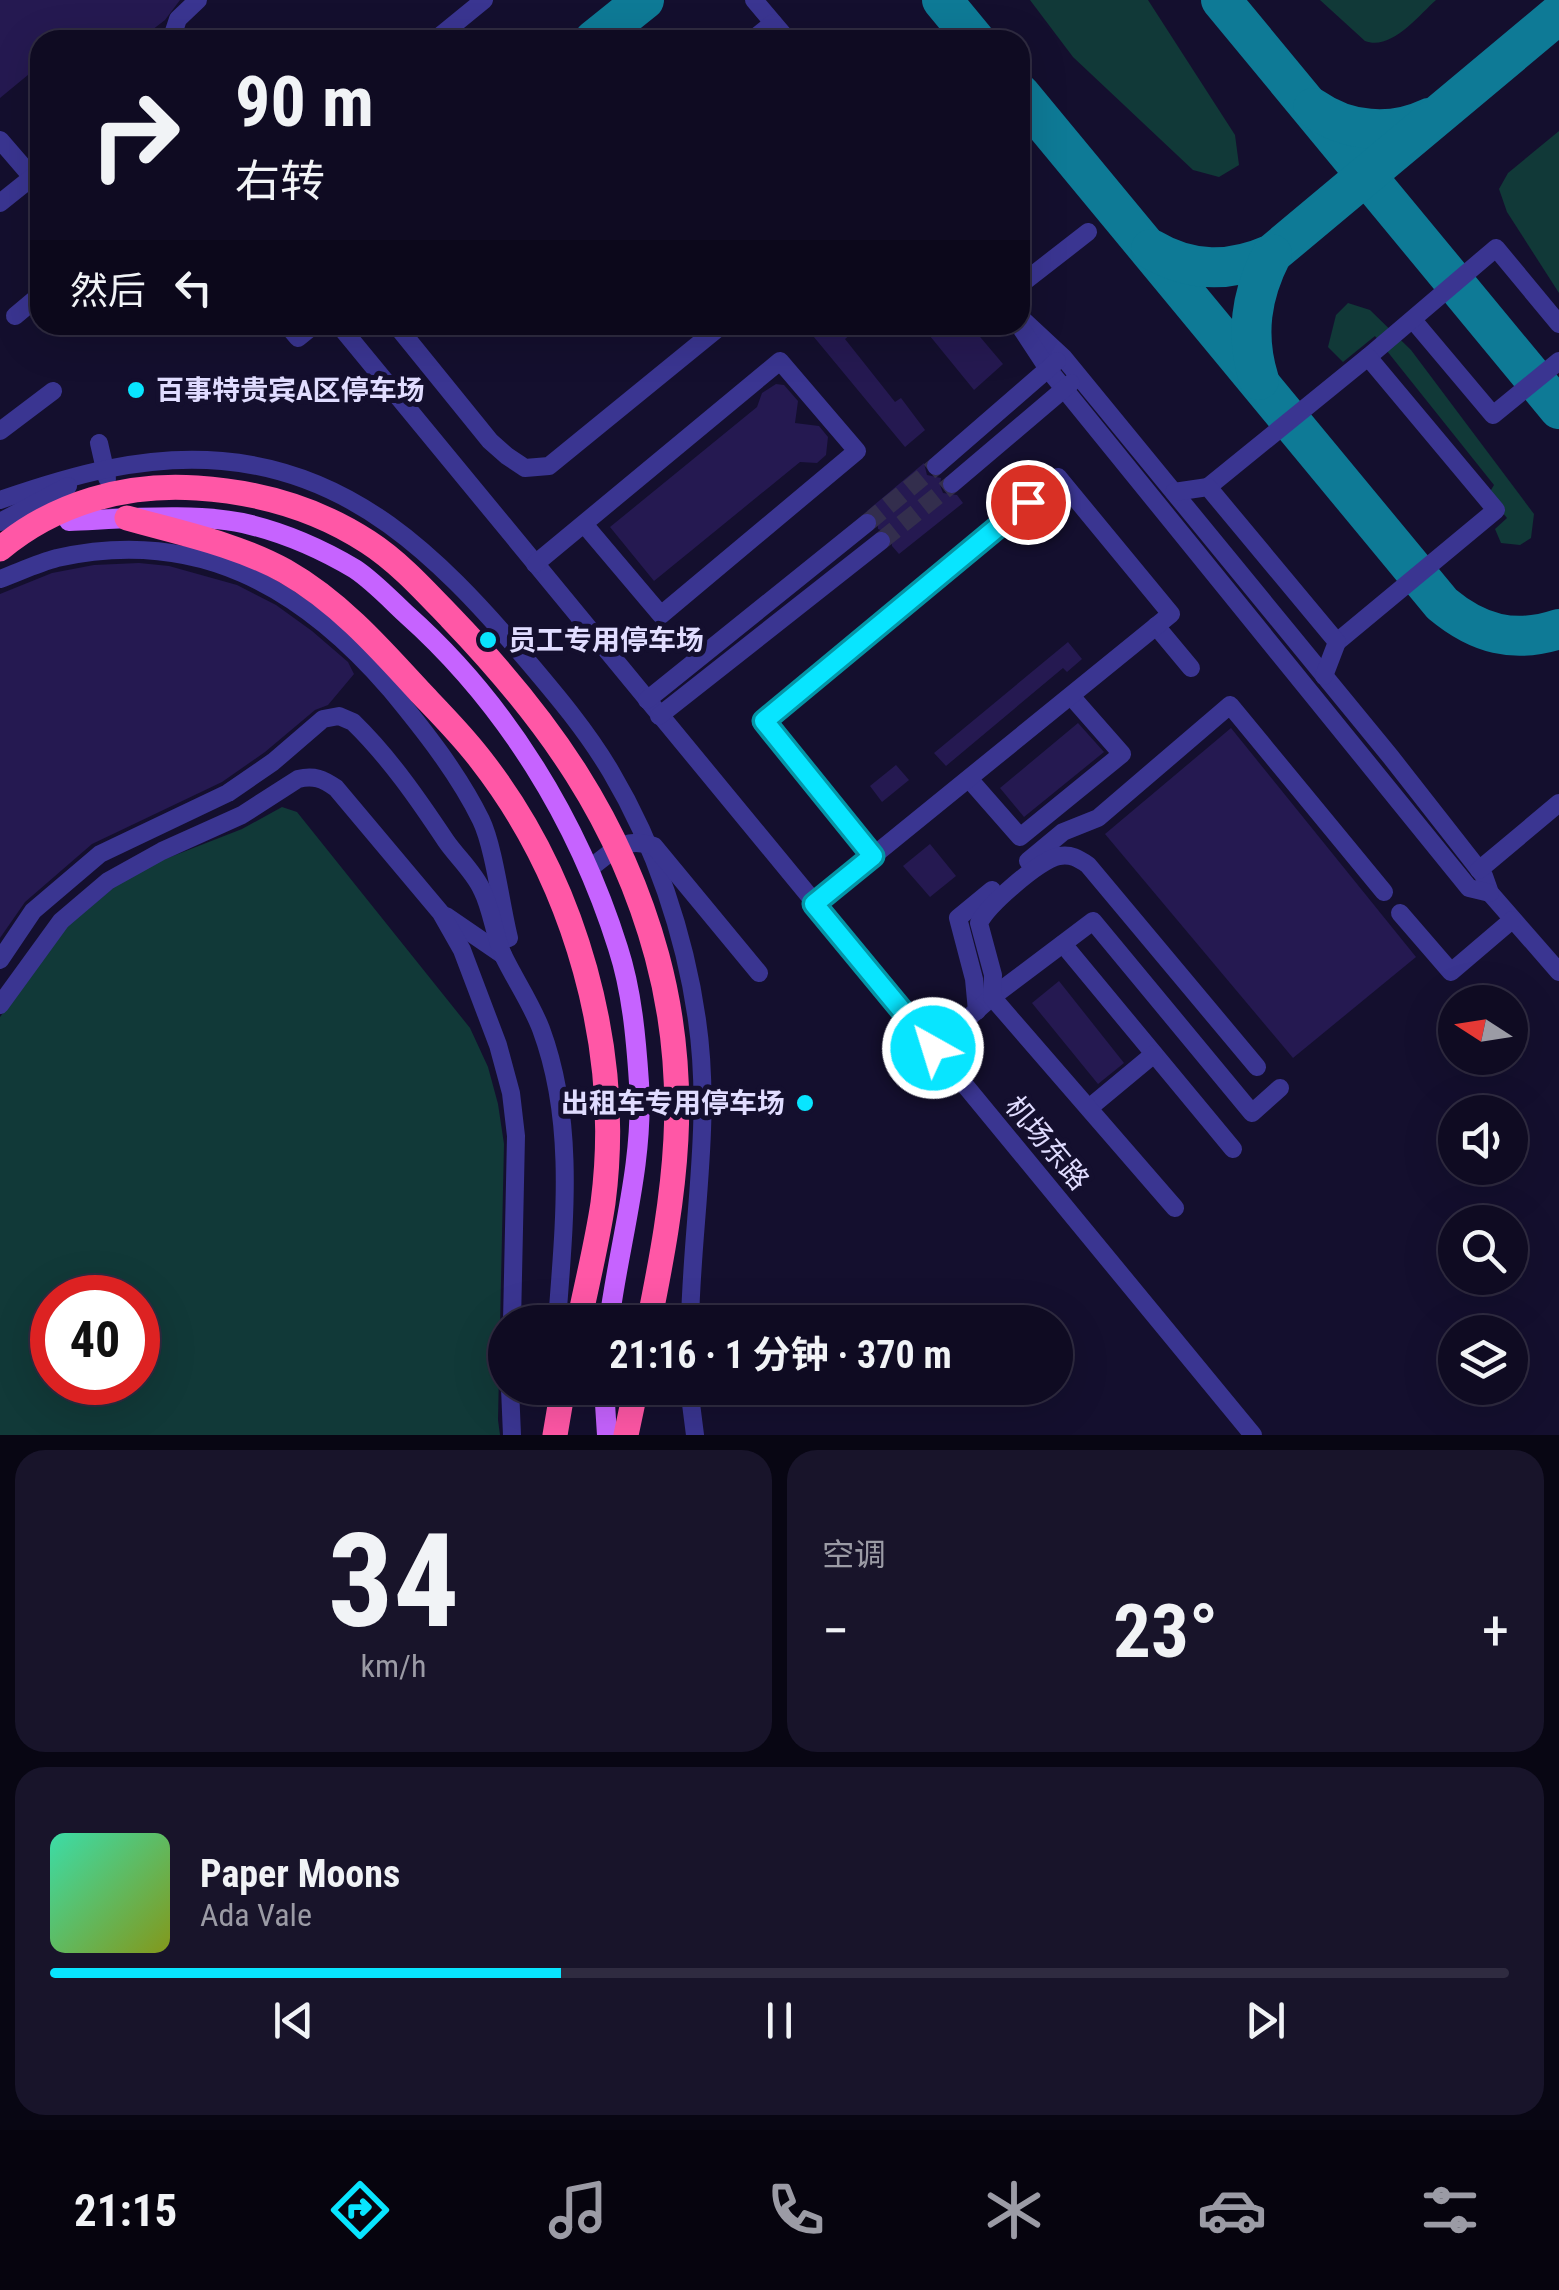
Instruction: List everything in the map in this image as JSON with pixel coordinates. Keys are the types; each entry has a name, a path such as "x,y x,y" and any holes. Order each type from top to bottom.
{"highway":[{"path":"0,549 112,477 258,495 324,518 369,543 414,579 538,716 587,786 624,860 658,959 678,1084 678,1134 667,1238 653,1305"},
{"path":"126,518 246,553 312,587 376,644 482,760 523,822 560,897 582,959 599,1031 606,1102 604,1186 582,1305"},
{"path":"626,1435 632,1405"}],"main road":[{"path":"70,522 126,518 248,524 311,546 358,571 426,632 489,700 547,787 589,869 620,952 634,1026 639,1088 637,1154 612,1305"},
{"path":"605,1405 607,1435"}],"street":[{"path":"174,30 178,19 198,0"},
{"path":"447,30 484,0"},
{"path":"754,0 779,30"},
{"path":"764,30 773,23"},
{"path":"0,140 30,168"},
{"path":"1,200 30,178"},
{"path":"1030,277 1088,232"},
{"path":"1174,492 1208,487 1496,248 1559,324"},
{"path":"15,316 30,304"},
{"path":"1413,320 1493,415 1559,361"},
{"path":"1030,331 1055,363"},
{"name":"机场东路","path":"347,335 1253,1435"},
{"path":"405,335 490,441 526,468 550,466 710,335"},
{"path":"1028,335 1174,492 1324,676 1480,882"},
{"path":"1324,676 1337,642 1496,510 1368,357"},
{"path":"535,564 780,361 857,451 660,614 584,524"},
{"path":"936,466 1055,363"},
{"path":"952,484 1072,382"},
{"path":"1072,382 1480,882 1559,972"},
{"path":"0,431 53,391"},
{"path":"99,443 126,518"},
{"path":"0,522 164,460 222,460 262,468 335,492 380,517 432,557 491,619 564,704 611,772 670,904 697,1019 703,1080 691,1305"},
{"path":"0,500 57,480 112,477"},
{"path":"70,522 112,477"},
{"path":"814,904 1171,614 1058,477 764,721 873,856"},
{"path":"1208,487 1337,642"},
{"path":"647,700 866,523"},
{"path":"659,716 881,541"},
{"path":"0,578 72,556 120,549 174,552 225,564 275,586 317,616 363,658 407,710 450,768 482,823 518,978"},
{"path":"1156,626 1191,668"},
{"path":"970,780 1020,838 1122,754 1071,696"},
{"path":"977,1011 974,978 958,918 1063,832 1098,818 1230,705 1384,892"},
{"path":"0,960 32,911 100,854 228,793 273,762 323,718 339,716 353,722 428,810 446,841 482,887 503,955 542,1030 562,1126 566,1205 558,1305"},
{"path":"0,1005 61,922 108,880 242,815 298,779 322,778 336,788 441,913 462,950 498,1045 512,1092 516,1136 512,1305"},
{"path":"197,800 220,825"},
{"path":"1480,882 1559,803"},
{"path":"140,826 162,851"},
{"path":"589,869 620,837 654,846 759,972"},
{"path":"1175,1208 992,997 993,975 979,923 986,910 1049,859 1077,856 1257,1067"},
{"path":"1400,912 1451,972 1512,920"},
{"path":"441,913 503,955"},
{"path":"933,1048 992,997 1093,921 1252,1112 1280,1088"},
{"path":"8,936 30,961"},
{"path":"1063,944 1234,1150"},
{"path":"1089,1108 1154,1054"},
{"path":"511,1405 512,1435"},
{"path":"691,1405 695,1435"}],"green space":[{"path":"1030,0 1148,0 1235,135 1239,165 1219,177 1193,170 1073,57"},
{"path":"1320,0 1436,0 1404,30 1375,43 1365,41"},
{"path":"1559,131 1559,293 1507,212 1499,189 1508,173"},
{"path":"1348,303 1370,310 1411,350 1534,514 1531,538 1520,545 1501,543 1495,529 1507,518 1488,495 1494,485 1375,336 1343,362 1328,347 1336,315"},
{"path":"282,807 297,812 470,1028 488,1067 504,1144 500,1305 488,1305 488,1405 498,1405 500,1435 0,1435 0,1017 63,930 118,884 155,863 242,829"}],"building":[{"path":"0,0 180,0 152,30 30,30 30,73 0,98"},
{"path":"812,335 850,335 845,339 895,402 901,398 925,430 905,447"},
{"path":"929,335 978,335 1003,364 974,390"},
{"path":"776,384 784,385 798,401 795,423 819,426 828,437 826,455 817,463 800,462 654,581 610,527 757,407 762,393"},
{"path":"924,463 927,475 941,478 943,493 957,495 963,503 899,554 892,546 891,534 878,529 877,516 867,511"},
{"path":"94,565 169,566 237,585 276,605 348,662 354,674 328,705 315,710 222,782 92,844 25,902 0,938 0,594 52,573"},
{"path":"1068,642 1082,659 1067,672 1063,668 946,766 934,753"},
{"path":"1078,723 1104,752 1024,817 1000,788"},
{"path":"1231,728 1416,957 1293,1058 1105,834"},
{"path":"896,765 909,780 882,802 870,786"},
{"path":"930,844 956,876 930,897 903,866"},
{"path":"1059,981 1124,1063 1098,1084 1032,1003"}],"taxiway":[{"path":"606,30 644,0"},
{"path":"942,0 967,30"},
{"path":"1221,0 1559,409"},
{"path":"1151,249 1181,262 1211,267 1241,264 1272,254 1559,14"},
{"path":"1030,106 1442,604 1469,623 1497,633 1527,636 1559,629"},
{"path":"1313,108 1340,122 1370,129 1400,127 1429,118"},
{"path":"1259,380 1252,347 1252,316 1272,254"}],"tunnel":[{"path":"867,523 936,466"},
{"path":"881,541 952,484"}],"place":[{"name":"百事特贵宾A区停车场","path":"136,390"},
{"name":"员工专用停车场","path":"488,640"},
{"name":"出租车专用停车场","path":"805,1103"}],"route":[{"path":"933,1048 814,904 873,856 764,721 1028,502"}]}
